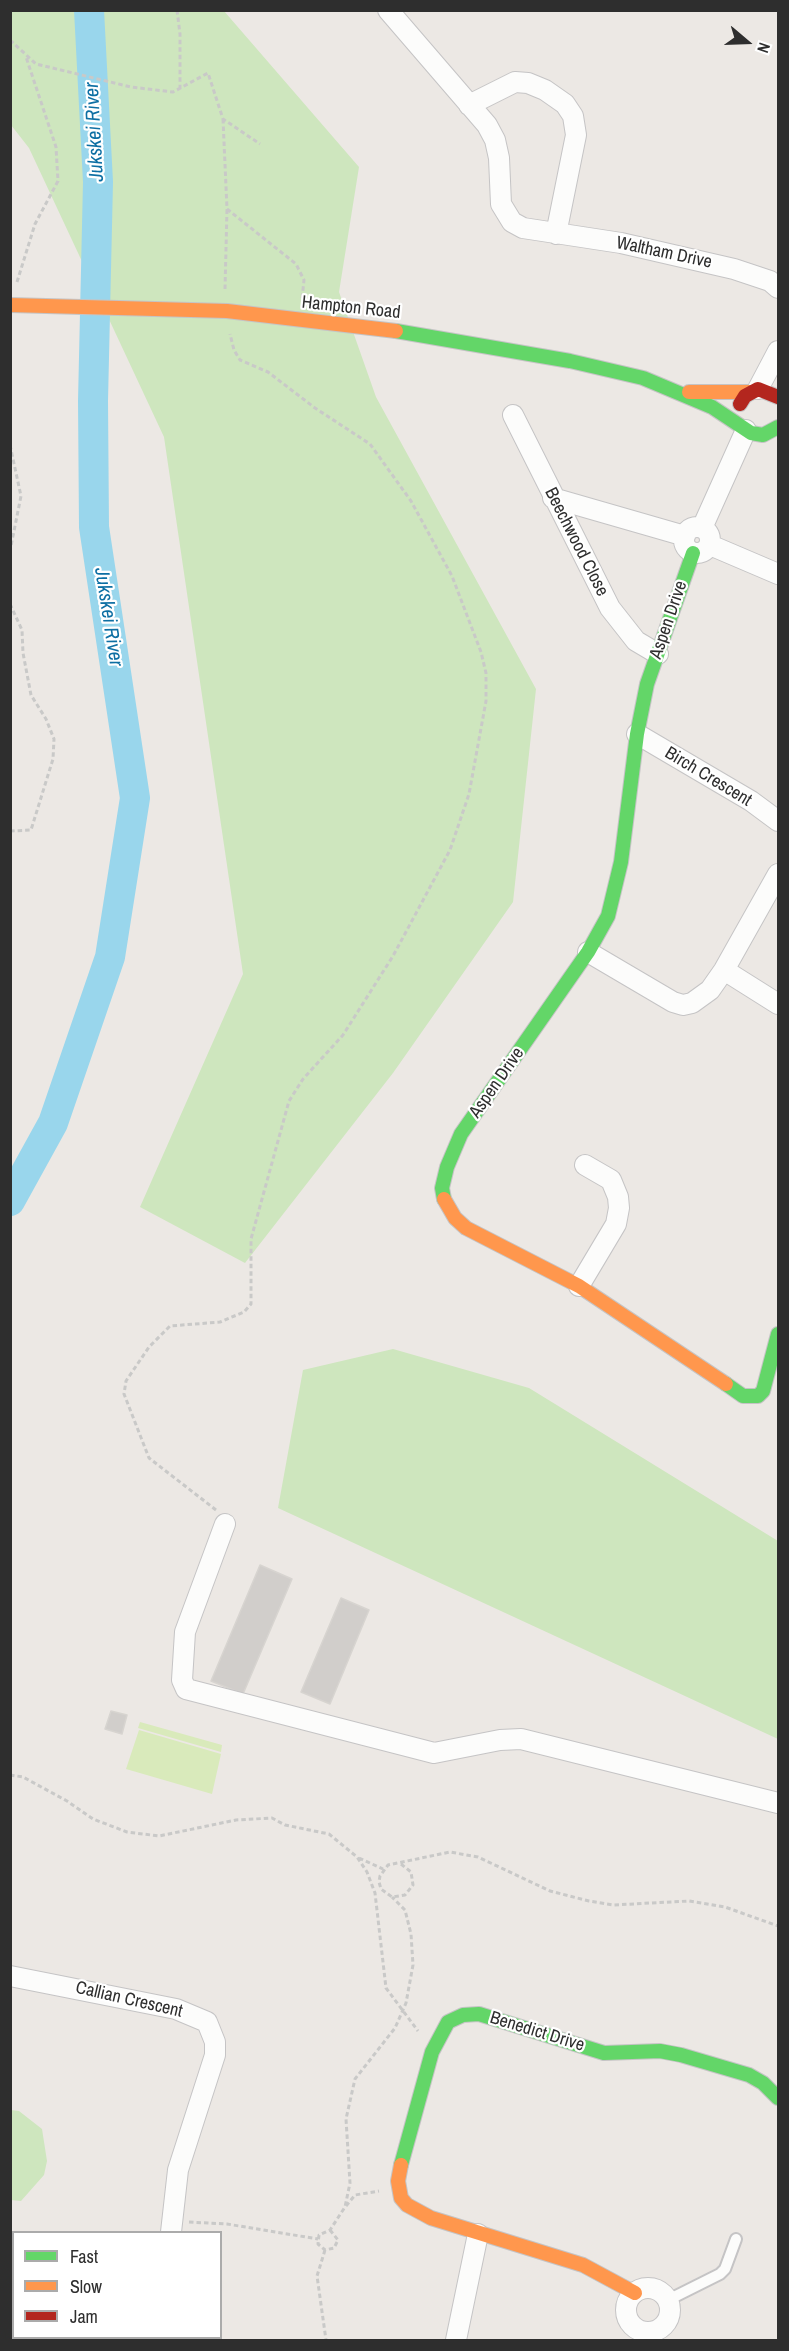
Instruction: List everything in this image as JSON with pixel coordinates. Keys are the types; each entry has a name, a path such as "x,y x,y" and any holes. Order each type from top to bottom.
{"street":[{"name":"Waltham Drive","path":"388,10 487,124 495,140 499,158 501,204 506,216 523,228 621,243 734,269 776,283"},
{"path":"469,105 514,82 528,82 554,95 565,104 573,116 576,135 556,234"},
{"name":"Hampton Road","path":"10,305 34,308 227,311 431,335 611,370 681,392 757,435 775,433"},
{"path":"744,427 739,417 741,402 755,390 778,351"},
{"name":"Hampton Road","path":"681,392 766,390 778,397"},
{"name":"Beechwood Close","path":"513,415 596,584 621,624 636,641 658,654"},
{"name":"Aspen Drive","path":"744,427 697,540 647,684 637,734 614,898 603,927 461,1134 447,1167 442,1188 445,1203 455,1218 466,1228 579,1286 704,1367 743,1396 750,1398 758,1396 763,1391 778,1334"},
{"path":"553,498 697,540 778,574"},
{"name":"Birch Crescent","path":"637,734 751,801 778,821"},
{"path":"588,952 650,990 683,1005 702,997 724,970 778,874"},
{"path":"724,970 778,1004"},
{"path":"579,1286 613,1230 619,1208 618,1197 611,1180 585,1165"},
{"path":"225,1524 185,1632 182,1680 186,1689 425,1751 443,1752 500,1740 521,1739 778,1803"},
{"name":"Callian Crescent","path":"10,1976 176,2009 207,2022 215,2042 215,2055 178,2170 172,2227"},
{"name":"Benedict Drive","path":"401,2198 398,2181 401,2165 432,2052 448,2022 463,2015 479,2014 604,2053 660,2051 681,2055 749,2075 763,2083 778,2098"},
{"path":"401,2198 407,2205 431,2218 583,2265 635,2293"},
{"path":"456,2340 478,2234"},
{"path":"649,2288 663,2294 670,2307 667,2322 655,2331 646,2332 631,2324 627,2316 629,2299 635,2293 649,2288"}],"lane":[{"path":"668,2300 720,2274 725,2269 736,2239"}],"path":[{"path":"177,10 180,34 180,90"},
{"path":"10,40 36,64 131,87 173,92 208,73 224,119 227,209 224,254 227,311 232,344 240,360 268,372 315,408 370,444 411,501 452,576 481,652 486,682 479,748 464,815 450,850 393,956 343,1035 303,1079 289,1101 251,1239 251,1304 244,1312 220,1322 170,1326 149,1347 126,1381 124,1394 149,1458 218,1511 225,1524"},
{"path":"16,284 34,224 58,181 56,147 25,55"},
{"path":"224,119 260,144"},
{"path":"227,209 299,269 304,280 299,321"},
{"path":"10,445 21,496 10,551"},
{"path":"10,604 22,630 22,653 31,695 46,719 54,739 53,759 31,830 10,831"},
{"path":"10,1775 23,1777 67,1801 93,1819 127,1832 159,1836 236,1820 272,1818 285,1825 329,1834 357,1857 383,1870"},
{"path":"345,2207 350,2183 346,2119 355,2079 395,2028 404,2010 413,1965 411,1934 405,1910 381,1889 380,1876 383,1870 394,1863 401,1864 450,1852 478,1857 550,1891 589,1901 613,1905 689,1901 724,1908 778,1926"},
{"path":"357,1857 375,1893 386,1988 432,2052"},
{"path":"392,1897 405,1895 413,1885 411,1872 401,1864"},
{"path":"318,2239 322,2232 330,2230 355,2195 380,2191 401,2198"},
{"path":"172,2227 227,2224 318,2239 325,2250 317,2276 326,2340"},
{"path":"325,2250 330,2250 337,2244 337,2236 330,2230"}],"green space":[{"path":"11,11 224,11 359,167 339,292 376,397 536,689 513,902 393,1073 245,1263 140,1207 243,974 164,437 29,148 11,125"},
{"path":"393,1349 529,1388 778,1541 778,1739 278,1508 303,1370"},
{"path":"140,1722 222,1745 221,1752 138,1728"},
{"path":"139,1730 221,1754 212,1794 126,1769"},
{"path":"11,2110 19,2111 42,2129 47,2161 44,2175 21,2201 11,2200"}],"building":[{"path":"260,1565 292,1579 243,1694 211,1681"},
{"path":"341,1598 369,1610 330,1704 301,1692"},
{"path":"111,1711 127,1715 122,1734 105,1729"}],"waterway":[{"name":"Jukskei River","path":"10,1201 53,1123 110,957 135,798 94,527 93,401 98,182 89,10"}],"traffic: fast":[{"path":"396,331 570,361 643,378 712,407 751,433 763,435 778,427"},
{"path":"444,1199 442,1188 447,1167 461,1134 588,952 608,916 621,862 637,734 647,684 693,553"},
{"path":"726,1384 743,1396 758,1396 763,1391 778,1334"},
{"path":"401,2165 432,2052 448,2022 463,2015 479,2014 604,2053 660,2051 681,2055 749,2075 763,2083 778,2098"}],"traffic: slow":[{"path":"10,305 227,311 396,331"},
{"path":"689,392 751,392"},
{"path":"444,1199 455,1218 466,1228 579,1286 726,1384"},
{"path":"401,2165 398,2181 401,2198 407,2205 431,2218 583,2265 635,2293"}],"traffic: jam":[{"path":"740,404 745,396 758,389 778,397"}]}
